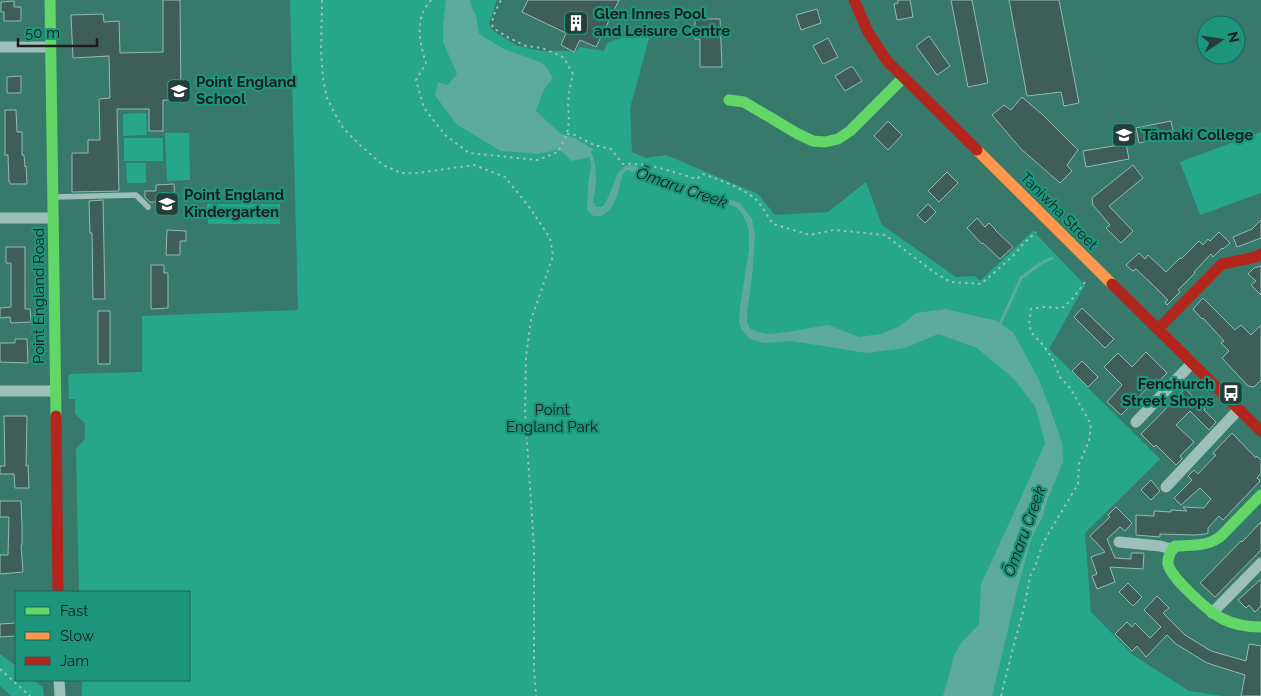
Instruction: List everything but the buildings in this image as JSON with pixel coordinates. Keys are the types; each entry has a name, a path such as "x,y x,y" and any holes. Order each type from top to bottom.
{"street":[{"name":"Point England Road","path":"50,0 58,591"},
{"name":"Taniwha Street","path":"854,0 874,42 887,61 903,78 1239,409 1258,423"},
{"path":"0,48 51,47"},
{"path":"729,100 744,102 798,134 813,141 825,142 838,139 850,131 903,78"},
{"path":"0,218 53,218"},
{"path":"1158,329 1222,264 1256,257 1261,254"},
{"path":"1136,422 1192,363"},
{"path":"0,391 54,391"},
{"path":"1166,488 1239,409"},
{"path":"1261,496 1213,542 1198,546 1175,546 1171,549 1168,563 1170,570 1212,613 1234,624 1261,627"},
{"path":"1119,542 1160,546 1171,549"},
{"path":"1212,613 1261,563"},
{"path":"59,681 60,696"}],"lane":[{"path":"53,197 136,195 148,208"}],"path":[{"path":"322,0 321,52 323,79 328,98 343,128 383,165 401,173 418,173 474,166 505,177 530,208 550,238 553,256 531,320 526,357 525,412 534,548 534,669 536,696"},
{"path":"431,0 422,13 420,34 420,46 426,63 416,80 424,108 445,135 469,153 538,160 558,152 567,134 569,93 573,74 562,56 542,48 526,46 493,28 493,18 501,0"},
{"path":"567,134 575,135 594,145 611,149 623,164 647,165 697,179 703,174 727,184 755,198 773,224 810,235 834,230 885,235 935,273 951,282 982,284 1036,232"},
{"path":"1001,696 1025,604 1030,576 1035,567 1042,543 1078,484 1079,464 1089,441 1091,424 1070,388 1060,377 1052,358 1032,333 1029,326 1030,315 1032,309 1064,307 1085,282"},
{"path":"0,668 30,696"}],"green space":[{"name":"Point England Park","path":"290,0 497,0 489,24 493,31 518,46 542,51 577,51 579,47 604,51 607,43 652,28 630,108 632,152 646,158 666,155 758,194 775,215 828,212 866,182 882,225 956,277 975,276 980,281 1033,231 1085,285 1049,349 1160,459 1085,533 1091,612 1133,655 1189,691 1223,696 82,696 82,681 190,681 190,591 79,591 76,449 85,439 85,423 75,414 75,399 69,399 68,376 70,374 142,372 142,316 298,310"},
{"path":"146,113 147,135 123,136 123,114"},
{"path":"1261,132 1261,193 1200,215 1180,162"},
{"path":"165,133 189,133 190,180 167,181"},
{"path":"124,138 163,138 163,161 124,161"},
{"path":"126,163 146,163 146,183 127,183"},
{"path":"207,204 280,204 280,224 208,224"},
{"path":"0,654 15,665 15,681 35,681 43,687 44,696 11,696 0,686"}],"water":[{"name":"Ōmaru Creek","path":"446,0 471,0 479,34 504,49 546,66 553,78 543,91 536,111 561,134 575,138 593,149 591,152 595,164 596,177 593,202 596,207 602,207 606,202 618,173 625,166 634,165 689,187 740,203 752,219 755,236 747,313 747,323 751,329 768,334 828,325 859,337 881,334 900,326 916,313 946,309 995,320 1013,332 1039,380 1050,408 1062,443 1063,461 1042,518 1031,540 992,696 943,696 955,653 962,642 979,624 981,584 1045,443 1035,406 1013,378 977,348 938,334 905,348 866,353 792,341 764,343 750,339 739,323 749,250 749,230 741,212 736,207 696,194 651,183 639,174 627,170 623,174 616,198 610,210 600,216 592,215 587,210 591,165 589,156 571,161 563,152 557,150 538,154 501,151 456,124 435,95 438,82 448,85 457,74 443,42"}],"waterway":[{"path":"999,326 1021,278 1052,258"}],"traffic: fast":[{"path":"50,0 56,416"},
{"path":"729,100 744,102 798,134 813,141 825,142 838,139 850,131 903,78"},
{"path":"1261,495 1220,537 1204,544 1175,546 1168,561 1171,570 1183,586 1217,615 1237,624 1261,627"}],"traffic: slow":[{"path":"977,150 1112,284"}],"traffic: jam":[{"path":"854,0 868,32 887,61 977,150"},
{"path":"1158,329 1222,264 1256,257 1261,254"},
{"path":"1112,284 1261,431"},
{"path":"56,416 58,591"}],"place":[{"name":"Glen Innes Pool and Leisure Centre","path":"576,23"},
{"name":"Point England School","path":"179,91"},
{"name":"Tāmaki College","path":"1124,135"},
{"name":"Point England Kindergarten","path":"167,204"},
{"name":"Fenchurch Street Shops","path":"1231,393"}]}
